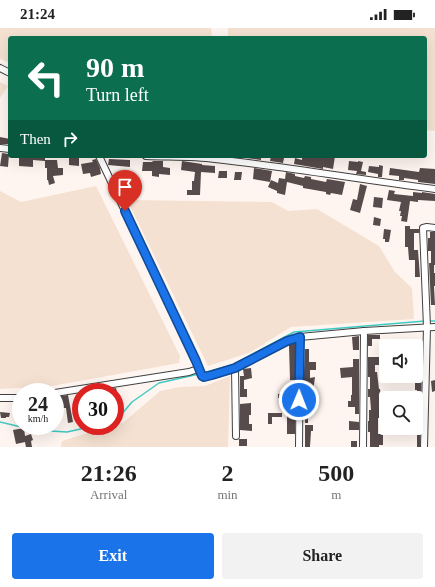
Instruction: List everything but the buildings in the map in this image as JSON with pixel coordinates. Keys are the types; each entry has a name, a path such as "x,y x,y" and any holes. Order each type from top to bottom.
{"street":[{"path":"100,158 200,372 204,377 235,368 287,341 300,337 427,325 435,326"},
{"path":"213,158 309,170 386,183 435,189"},
{"path":"424,447 427,316 423,228 435,228"},
{"path":"363,447 364,331"},
{"path":"299,447 300,337"},
{"path":"235,368 236,436"},
{"path":"64,392 189,372 200,372"},
{"path":"0,398 12,398"}],"shaded area":[{"path":"0,28 211,28 212,36 8,36 8,62 0,59"},
{"path":"228,28 435,28 435,131 427,130 427,36 228,36"},
{"path":"0,82 8,86 0,98"},
{"path":"96,186 180,356 179,363 64,384 12,383 12,388 0,389 0,191 21,202"},
{"path":"127,200 272,202 288,211 317,209 379,246 395,272 412,288 414,319 291,327 249,353 208,366"},
{"path":"230,376 228,447 61,447 62,441 81,435 124,435 124,422 160,391 180,387 205,386"}],"waterway":[{"path":"203,373 232,365 294,332 425,321"},
{"path":"429,321 435,321"},
{"path":"124,411 132,402 159,383 199,374"},
{"path":"0,422 34,430 67,432 72,431"}],"route":[{"path":"125,211 202,376 204,377 235,368 287,341 300,337 299,400"}]}
